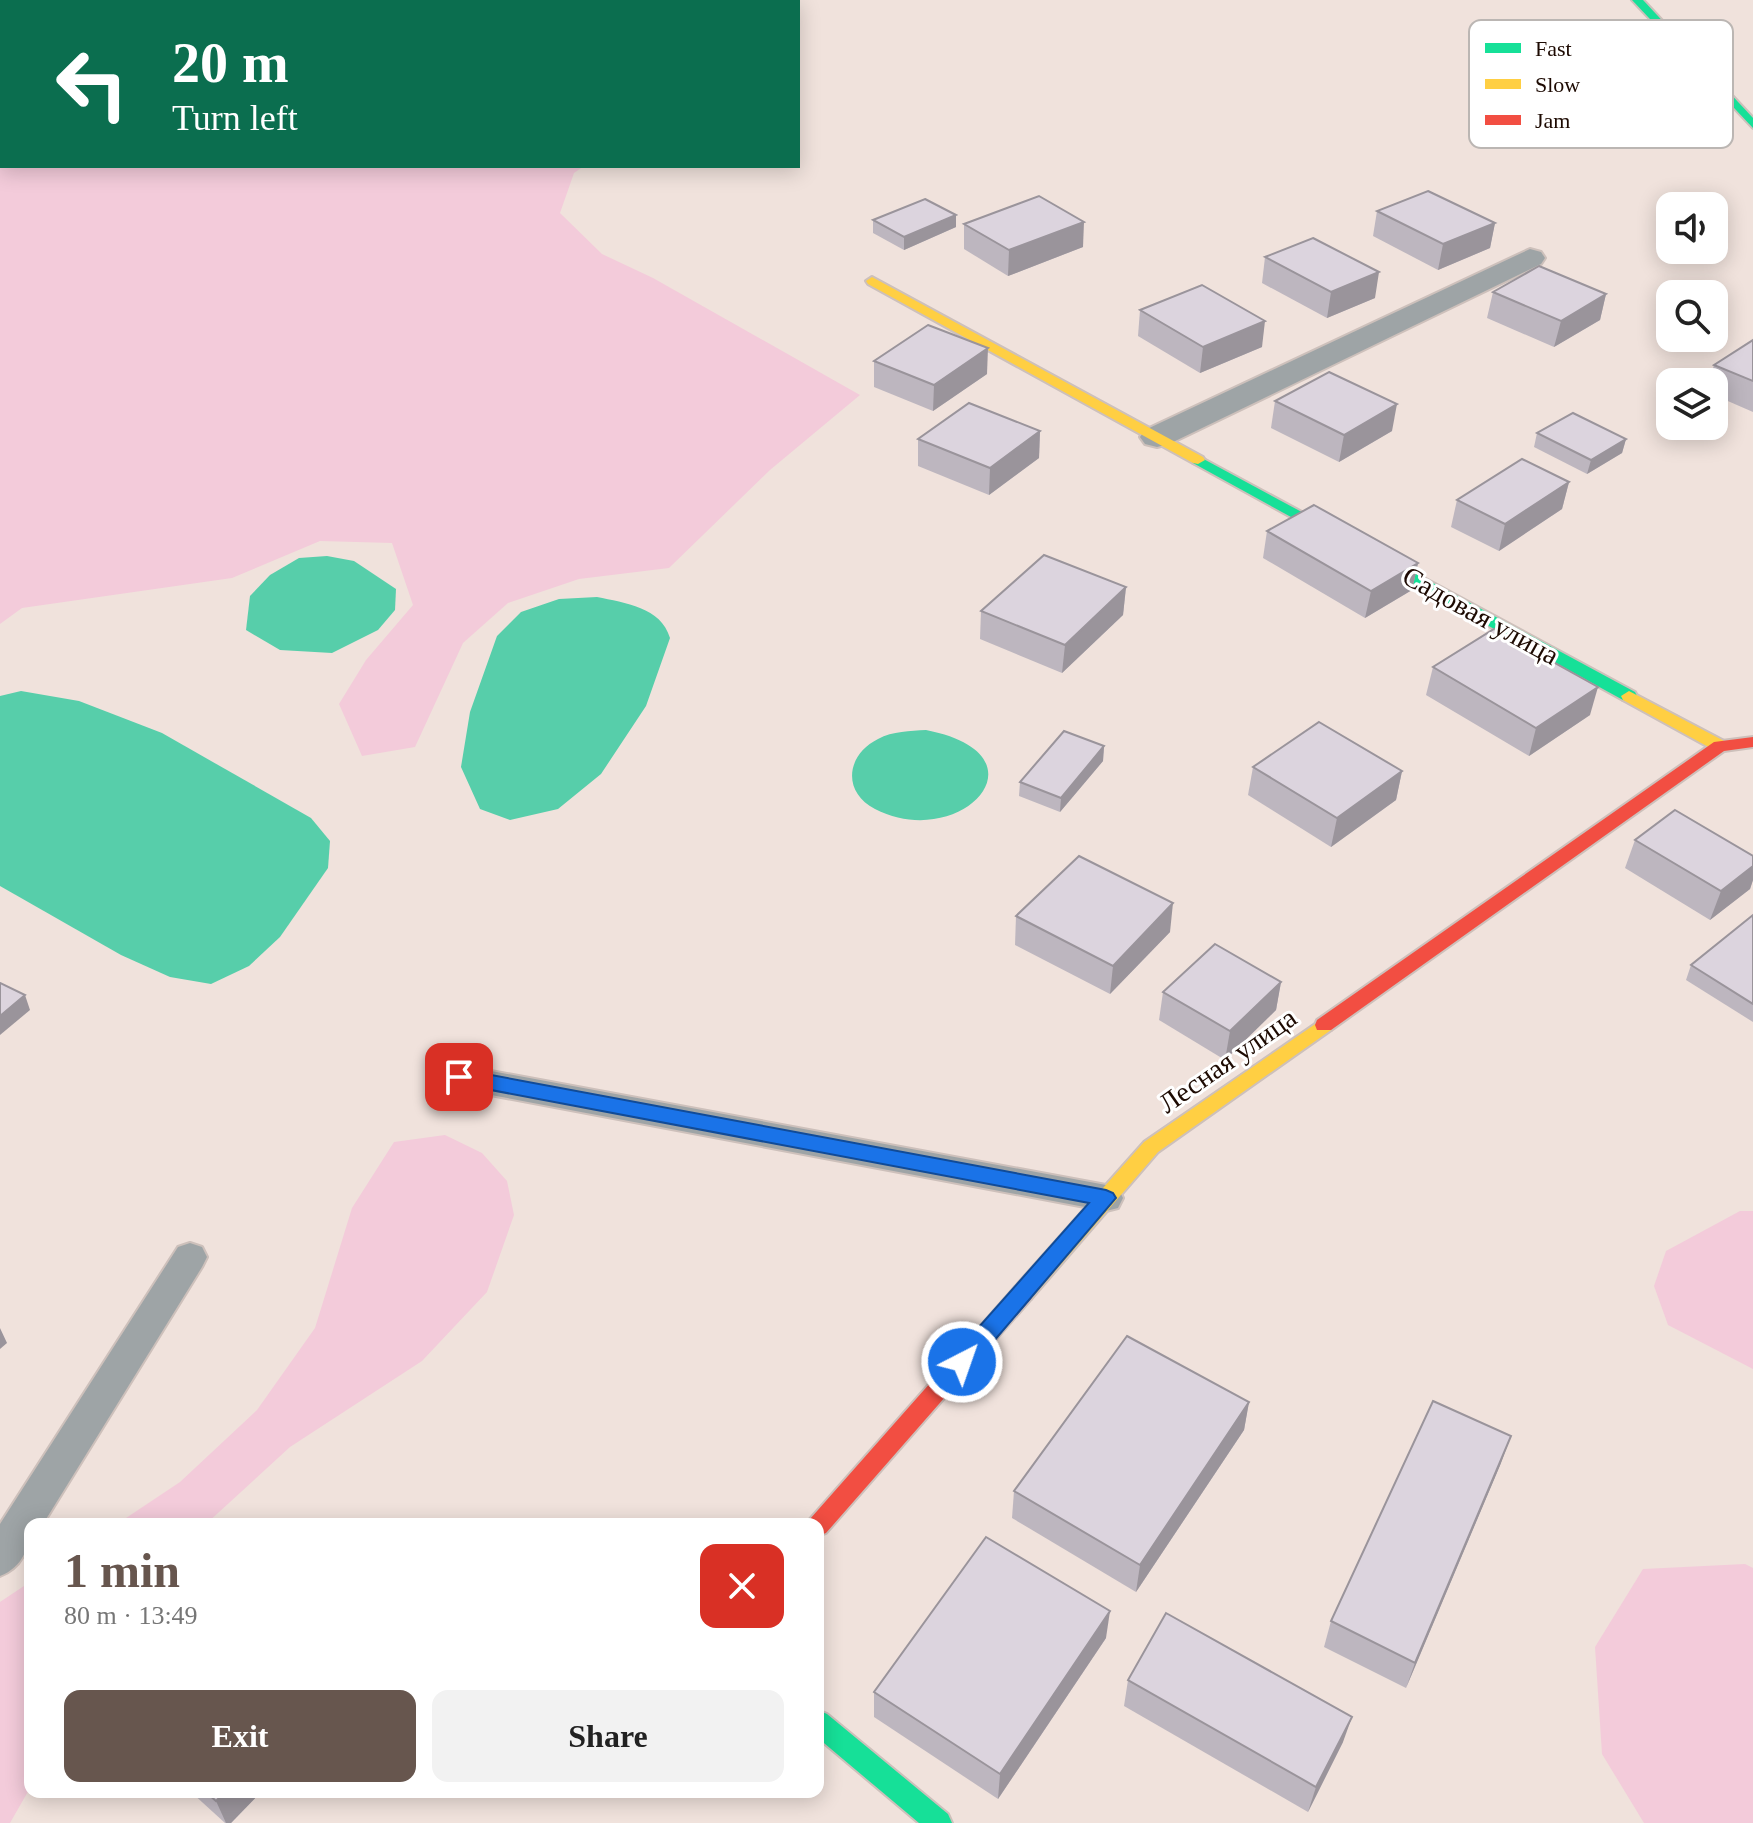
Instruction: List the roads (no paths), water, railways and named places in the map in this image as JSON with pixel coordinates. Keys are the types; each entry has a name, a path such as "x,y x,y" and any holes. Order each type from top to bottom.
{"street":[{"path":"1637,0 1656,20"},
{"path":"1733,103 1753,125"},
{"path":"1157,437 1530,258"},
{"name":"Садовая улица","path":"872,281 1720,746"},
{"name":"Лесная улица","path":"824,1519 1151,1147 1720,746 1753,742"},
{"path":"824,1727 939,1823"}],"lane":[{"path":"459,1077 1106,1198"},
{"path":"25,1518 190,1257"},
{"path":"0,1558 24,1520"}]}
